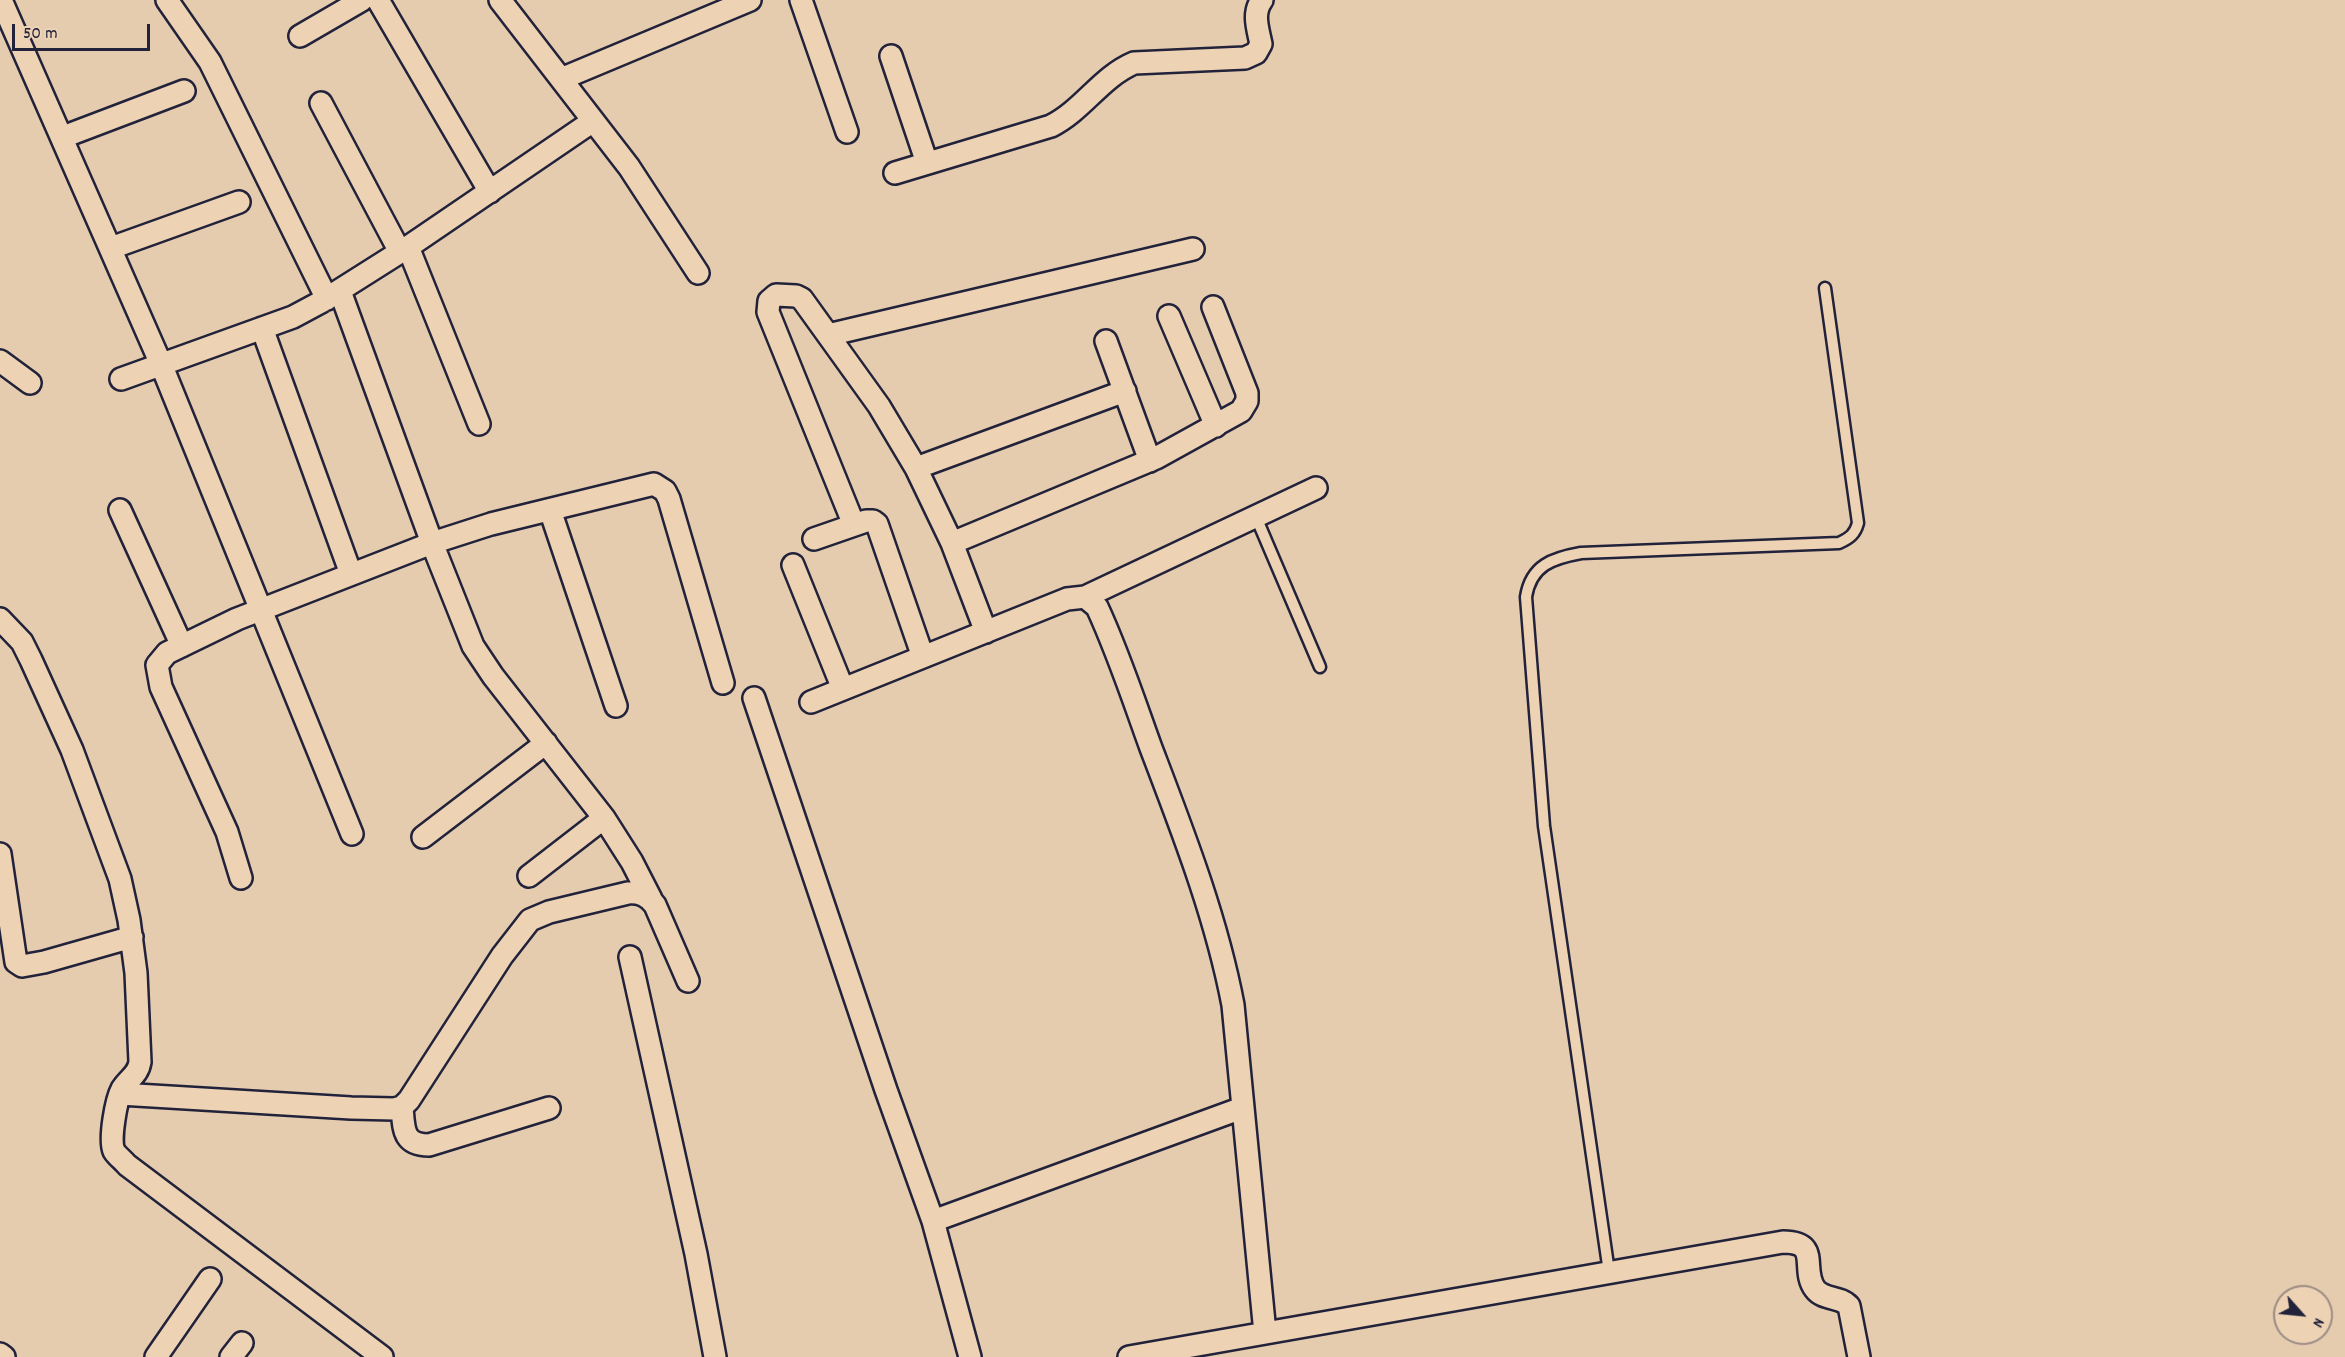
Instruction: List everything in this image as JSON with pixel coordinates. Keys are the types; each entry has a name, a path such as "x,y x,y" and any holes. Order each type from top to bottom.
{"street":[{"path":"1,0 161,364 352,834"},
{"path":"166,0 210,62 333,295 473,646 493,676 604,818 651,899 688,981"},
{"path":"300,36 362,0"},
{"path":"378,0 490,192"},
{"path":"500,0 629,167 698,273"},
{"path":"561,79 750,0"},
{"path":"801,0 847,132"},
{"path":"895,173 1057,123 1076,110 1120,69 1134,63 1252,56 1261,44 1256,13 1257,6 1262,0"},
{"path":"891,56 927,163"},
{"path":"63,137 184,91"},
{"path":"321,103 404,250 479,424"},
{"path":"120,379 293,317 333,295 404,250 593,121"},
{"path":"111,248 239,202"},
{"path":"828,335 1193,249"},
{"path":"854,525 768,312 769,301 776,295 796,296 807,305 879,406 916,468 952,543 986,632"},
{"path":"952,543 1150,461 1241,411 1247,401 1247,393 1213,307"},
{"path":"1169,315 1216,426"},
{"path":"262,328 351,574"},
{"path":"1106,340 1150,461"},
{"path":"0,361 30,383"},
{"path":"916,468 1125,392"},
{"path":"241,878 227,832 160,687 157,665 161,659 182,646 262,609 432,543 654,484 665,491 723,683"},
{"path":"811,702 1067,599 1085,597 1316,488"},
{"path":"120,510 182,646"},
{"path":"550,510 616,706"},
{"path":"814,539 873,521 880,528 922,657"},
{"path":"793,565 843,689"},
{"path":"1085,597 1097,607 1103,621 1210,908 1224,958 1233,1005 1265,1333"},
{"path":"0,619 22,642 72,750 120,879 132,937 136,973 140,1062 136,1075 123,1087 120,1094 112,1133 113,1149 118,1156 382,1357"},
{"path":"754,698 882,1078 933,1221 970,1357"},
{"path":"423,837 546,743"},
{"path":"529,876 604,818"},
{"path":"0,854 16,962 19,965 27,966 44,962 132,937"},
{"path":"120,1094 351,1108 394,1109 402,1107 409,1100 502,956 530,920 549,912 628,894 637,893 651,899"},
{"path":"630,957 696,1254 715,1357"},
{"path":"402,1107 406,1134 415,1143 422,1145 429,1145 549,1108"},
{"path":"933,1221 1242,1108"},
{"path":"1129,1357 1783,1242 1801,1245 1806,1250 1815,1289 1824,1295 1844,1300 1849,1305 1859,1357"},
{"path":"156,1357 210,1279"},
{"path":"0,1354 4,1357"}],"lane":[{"path":"1609,1272 1544,826 1526,597 1528,585 1543,566 1554,559 1581,553 1839,543 1849,539 1856,532 1858,523 1825,288"},
{"path":"1256,517 1320,667"}]}
